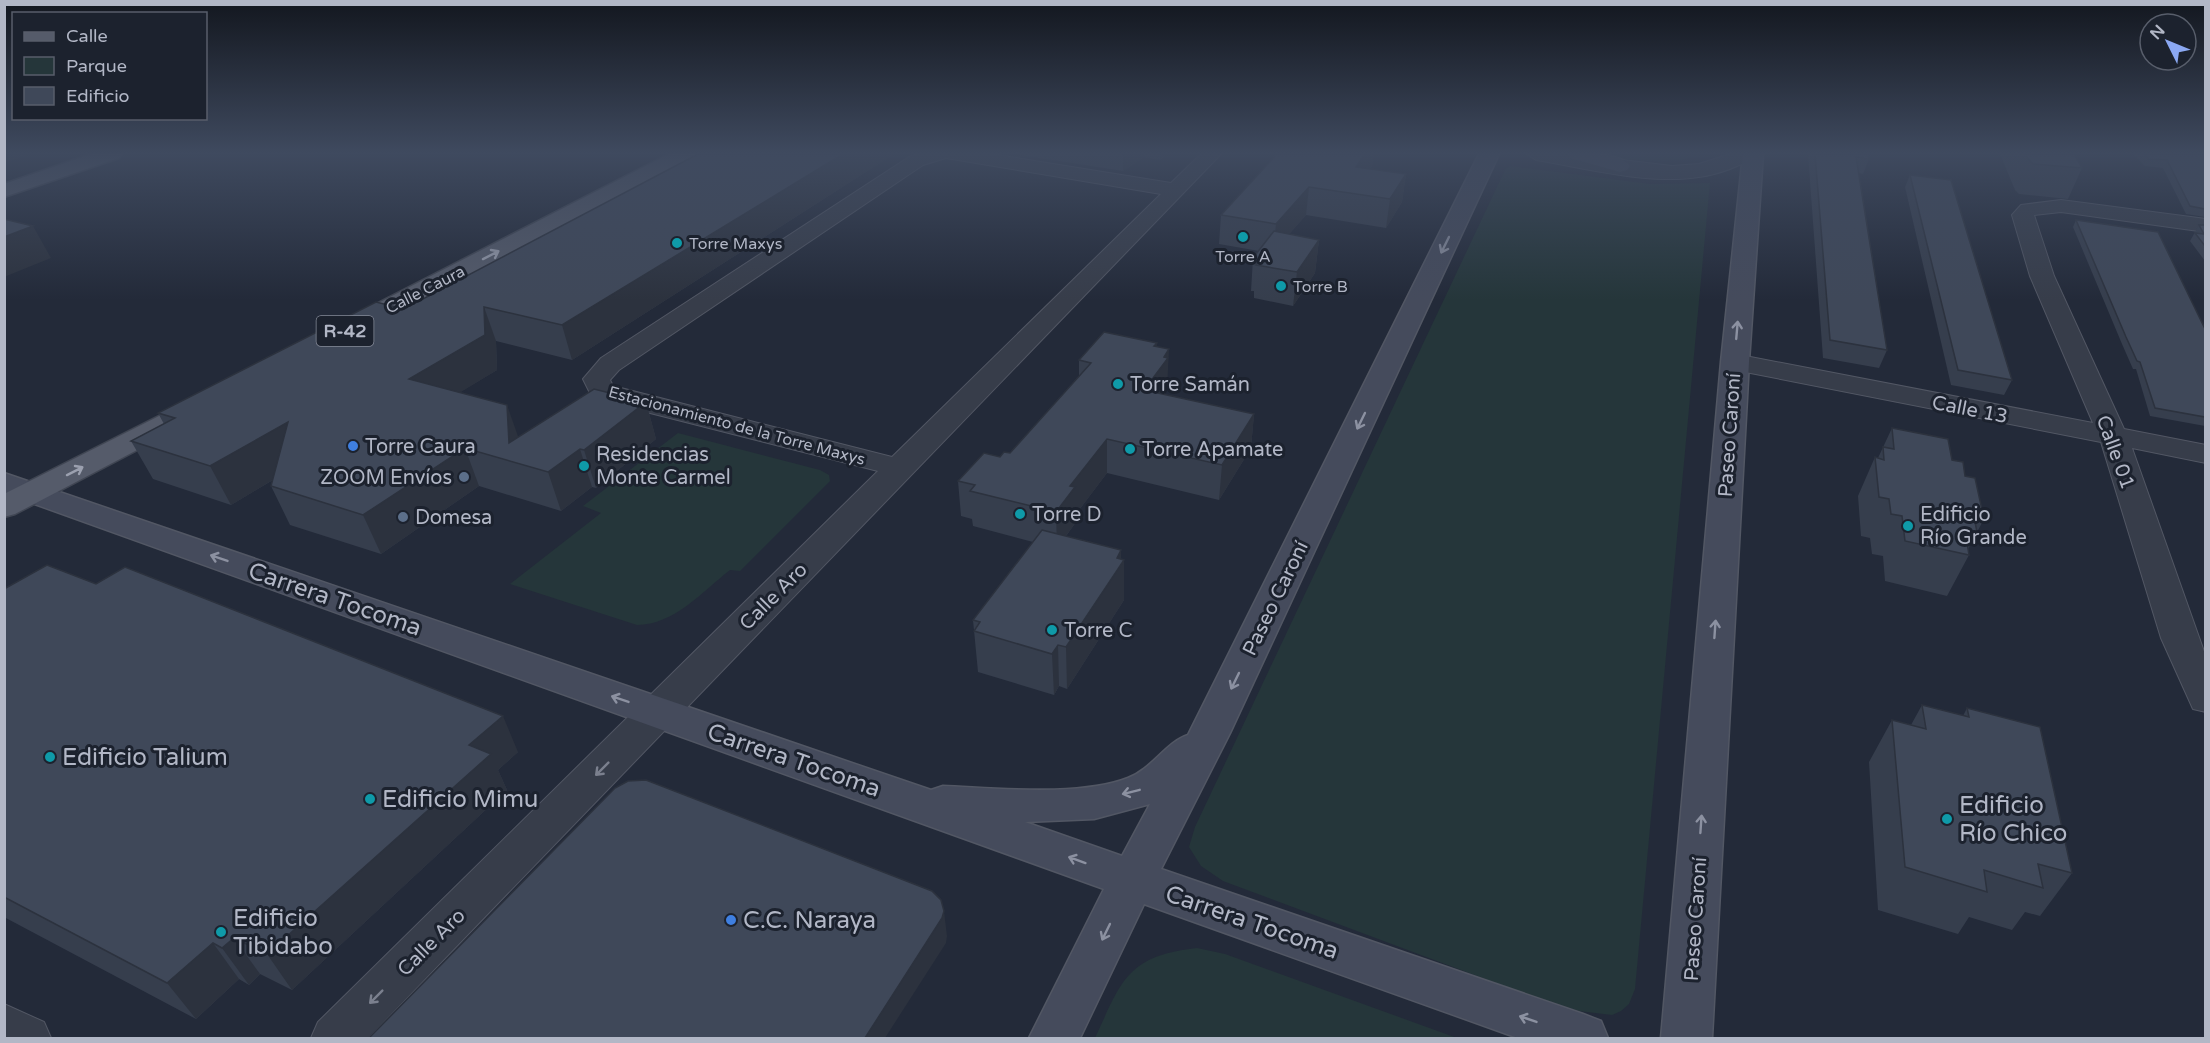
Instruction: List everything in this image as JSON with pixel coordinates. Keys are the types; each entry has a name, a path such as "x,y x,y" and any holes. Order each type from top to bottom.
{"main road":[{"name":"Calle Caura","path":"335,336 591,203"},
{"path":"14,494 189,412"}],"street":[{"name":"Estacionamiento de la Torre Maxys","path":"853,203 610,364 596,379 598,387 612,395 900,468"},
{"name":"Calle Aro","path":"335,1038 1163,203"},
{"name":"Paseo Caroní","path":"1054,1038 1132,880 1210,733 1466,203"},
{"name":"Paseo Caroní","path":"1686,1038 1735,362 1749,203"},
{"name":"Calle 01","path":"2205,226 2061,206 2028,209 2023,214 2042,276 2114,438 2192,641 2205,699"},
{"name":"Calle 13","path":"1735,362 2205,454"},
{"name":"Carrera Tocoma","path":"14,494 658,713 1583,1038"},
{"path":"913,802 1057,805 1140,790 1172,771 1210,733"},
{"path":"4,1026 27,1038"}],"green space":[{"path":"1490,203 1708,203 1635,989 1629,1004 1612,1015 1579,1011 1520,992 1223,881 1201,866 1189,847 1195,827"},
{"path":"678,433 820,470 829,475 830,481 740,571 730,570 676,613 651,623 637,625 510,584 601,513 583,506"},
{"path":"1197,948 1225,954 1457,1038 1095,1038 1112,1001 1130,974 1155,957"}],"building":[{"path":"606,203 763,203 562,325 484,307 485,335 409,379 507,405 509,443 594,389 646,402 584,450 580,449 548,472 465,448 363,515 271,486 288,422 210,466 131,441 175,418 158,413 376,302 404,309"},
{"path":"1232,203 1295,203 1276,224 1221,215"},
{"path":"1819,203 1863,203 1887,350 1830,340"},
{"path":"1917,203 1958,203 2012,380 1958,370"},
{"path":"2188,203 2205,203 2205,209 2190,206"},
{"path":"4,219 33,226 4,237"},
{"path":"2076,220 2158,232 2205,329 2205,417 2155,408 2140,362 2137,361 2126,337"},
{"path":"2199,225 2205,225 2205,246 2195,233 2204,234"},
{"path":"1274,231 1319,240 1297,272 1256,265 1260,259 1253,258"},
{"path":"1104,332 1157,343 1154,346 1169,349 1164,357 1168,358 1144,390 1254,414 1222,465 1107,439 1070,486 1075,487 1056,512 970,491 975,485 958,481 984,453 1000,457 1004,452 1010,453 1091,363 1079,360"},
{"path":"1892,428 1948,439 1952,460 1963,462 1965,476 1975,478 1984,519 1974,517 1977,532 1965,530 1969,555 1905,541 1902,516 1891,514 1889,499 1879,497 1875,457 1884,460 1883,447 1894,449"},
{"path":"1042,530 1121,550 1117,558 1124,560 1066,647 1058,645 1052,654 974,631 980,622 973,620"},
{"path":"47,565 96,584 125,567 503,716 469,745 491,754 267,954 234,938 222,948 213,943 167,983 4,897 4,589"},
{"path":"1922,705 1969,717 1967,708 2040,727 2072,873 2038,864 2043,888 1984,870 1987,892 1905,867 1892,720 1926,729"},
{"name":"C.C. Naraya","path":"646,780 932,891 941,900 944,911 942,918 865,1038 369,1038 615,788 628,781"}],"place":[{"name":"Torre A","path":"1243,237"},
{"name":"Torre Maxys","path":"677,243"},
{"name":"Torre B","path":"1281,286"},
{"name":"Torre Samán","path":"1118,384"},
{"name":"Torre Caura","path":"353,446"},
{"name":"Torre Apamate","path":"1130,449"},
{"name":"Residencias Monte Carmel","path":"584,466"},
{"name":"ZOOM Envíos","path":"464,477"},
{"name":"Torre D","path":"1020,514"},
{"name":"Domesa","path":"403,517"},
{"name":"Edificio Río Grande","path":"1908,526"},
{"name":"Torre C","path":"1052,630"},
{"name":"Edificio Talium","path":"50,757"},
{"name":"Edificio Mimu","path":"370,799"},
{"name":"Edificio Río Chico","path":"1947,819"},
{"name":"C.C. Naraya","path":"731,920"},
{"name":"Edificio Tibidabo","path":"221,932"}]}
